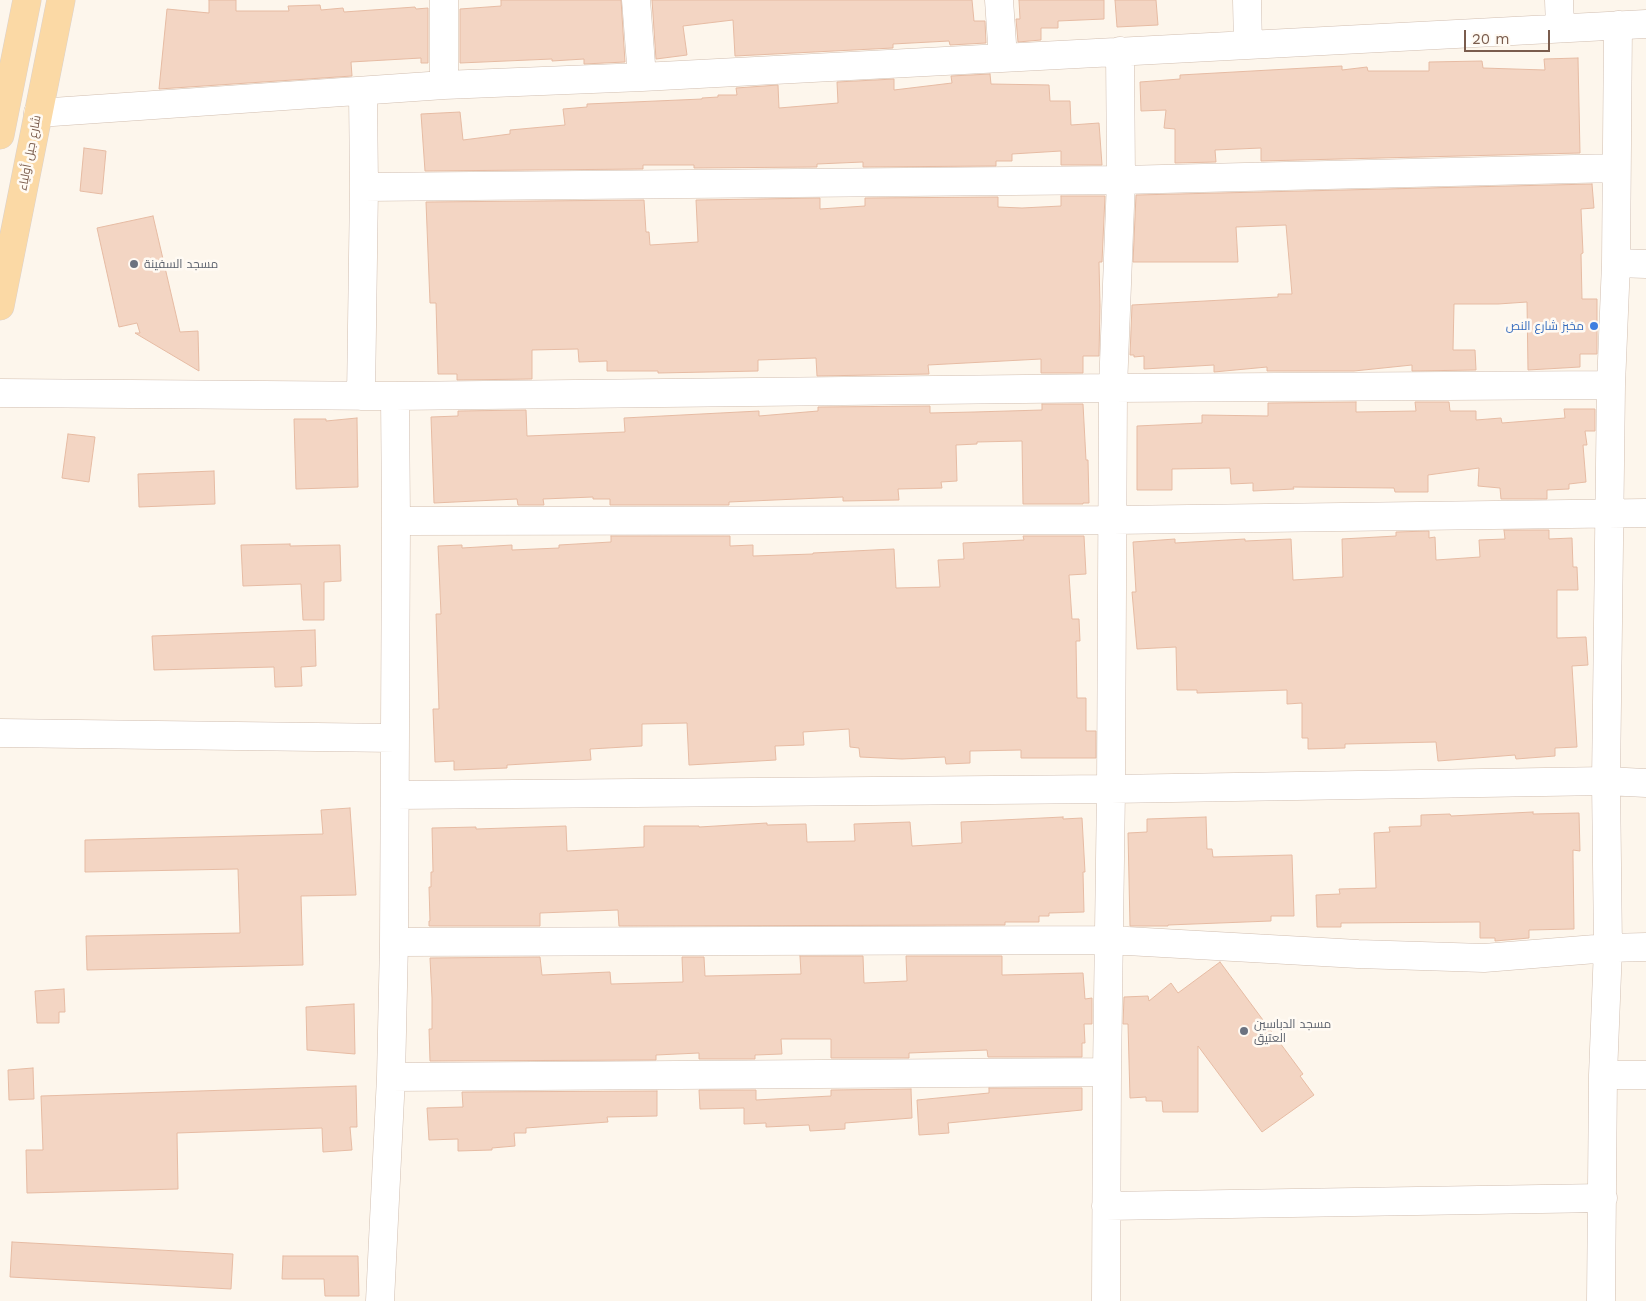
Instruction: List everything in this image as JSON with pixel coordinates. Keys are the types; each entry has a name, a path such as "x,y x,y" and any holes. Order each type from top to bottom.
{"main road":[{"path":"0,135 27,0"},
{"name":"شارع جبل أولياء","path":"0,306 61,0"}],"street":[{"path":"444,0 444,85"},
{"path":"636,0 642,78"},
{"path":"999,0 1003,58"},
{"path":"1247,0 1248,45"},
{"path":"1559,0 1560,28"},
{"path":"38,113 444,85 642,78 1646,24"},
{"path":"1601,1301 1603,1075 1608,948 1606,781 1611,385 1616,263 1618,25"},
{"path":"1106,1301 1106,1072 1112,789 1114,388 1121,180 1120,51"},
{"path":"361,396 364,187 363,92"},
{"path":"364,187 1121,180 1616,168"},
{"path":"1616,263 1646,264"},
{"path":"0,394 395,396 1611,385"},
{"path":"380,1301 391,1078 394,942 396,795 395,396"},
{"path":"396,521 1113,520 1646,513"},
{"path":"0,733 395,738"},
{"path":"396,795 1112,789 1606,781 1646,783"},
{"path":"394,942 1109,940 1358,954 1484,958 1608,948 1646,947"},
{"path":"391,1078 1106,1072"},
{"path":"1603,1075 1646,1075"},
{"path":"1106,1206 1603,1198"}],"building":[{"path":"209,0 236,0 236,11 289,11 288,6 320,5 321,10 343,8 344,12 415,7 416,9 428,8 428,63 421,63 421,58 351,62 352,76 159,89 167,9 209,13"},
{"path":"501,0 621,0 625,62 584,64 584,59 552,61 552,59 460,63 460,9 501,6"},
{"path":"652,0 972,0 974,21 985,21 986,43 950,45 949,41 893,44 893,48 735,56 733,20 683,26 687,55 656,59"},
{"path":"1019,0 1104,0 1104,19 1058,21 1058,28 1041,28 1041,40 1018,42 1016,19 1020,19"},
{"path":"1115,0 1156,0 1158,25 1117,27"},
{"path":"1578,58 1580,153 1261,161 1261,148 1215,150 1216,162 1175,163 1175,129 1164,128 1166,110 1141,111 1140,82 1180,79 1180,75 1342,66 1342,70 1367,67 1368,71 1429,71 1429,62 1482,61 1483,68 1545,70 1544,59"},
{"path":"990,74 991,84 1049,85 1050,101 1070,101 1071,125 1099,123 1102,165 1061,165 1061,151 1012,154 1012,161 996,161 996,166 863,167 863,162 817,164 817,167 694,168 694,165 643,165 643,169 425,171 421,114 460,112 463,140 510,134 510,130 565,125 563,109 587,107 587,104 702,99 718,97 718,95 737,95 736,88 778,85 779,108 838,103 837,82 894,79 894,90 952,83 951,76"},
{"path":"84,148 106,151 102,194 80,191"},
{"path":"1592,184 1594,208 1581,209 1583,253 1581,254 1582,299 1597,299 1597,354 1580,354 1580,367 1528,370 1527,302 1454,304 1453,350 1475,350 1476,370 1412,371 1412,365 1354,371 1267,371 1267,367 1214,372 1214,365 1144,369 1144,356 1134,357 1134,355 1130,355 1132,305 1278,297 1278,294 1292,294 1286,225 1236,227 1238,262 1133,262 1136,195"},
{"path":"1061,196 1105,196 1102,262 1099,262 1099,356 1083,356 1083,373 1041,373 1041,359 928,365 929,374 817,376 816,358 758,360 758,371 658,373 658,371 607,371 607,361 579,362 578,349 532,350 532,379 457,380 457,374 438,374 436,303 430,303 426,202 644,200 646,232 649,232 650,245 698,242 696,200 820,198 820,209 865,206 865,198 998,197 998,207 1022,208 1061,206"},
{"path":"153,216 180,332 198,331 199,371 135,333 140,333 137,323 119,327 97,228"},
{"path":"1356,402 1356,412 1416,411 1415,402 1449,402 1450,411 1476,411 1476,420 1501,418 1502,423 1565,418 1564,409 1595,409 1595,431 1585,431 1587,445 1583,445 1586,482 1569,484 1569,489 1547,490 1547,499 1501,499 1500,488 1478,486 1479,468 1428,475 1428,492 1395,492 1394,488 1293,487 1294,489 1253,491 1253,483 1231,484 1230,468 1172,469 1172,490 1137,490 1137,426 1202,423 1202,415 1268,416 1268,403"},
{"path":"1042,404 1083,404 1086,460 1088,460 1089,503 1023,504 1022,441 977,442 977,444 956,445 957,481 941,482 942,488 898,489 899,500 843,501 843,497 729,502 729,505 610,505 610,499 593,499 593,497 543,499 544,505 518,505 517,499 434,503 431,417 458,416 458,411 526,410 527,436 625,432 624,418 759,411 759,416 818,411 818,407 930,406 930,413 1042,410"},
{"path":"357,418 358,487 296,489 294,419 326,419 326,421"},
{"path":"68,434 95,437 89,482 62,478"},
{"path":"214,471 215,504 139,507 138,474"},
{"path":"1504,530 1549,530 1549,539 1572,538 1573,567 1577,567 1578,590 1557,590 1557,638 1586,637 1588,665 1572,666 1577,747 1555,748 1555,756 1516,759 1515,755 1438,761 1436,742 1345,744 1345,748 1308,749 1308,738 1302,738 1302,703 1287,704 1287,690 1197,693 1197,690 1177,690 1176,647 1137,649 1132,592 1136,592 1133,542 1175,539 1175,543 1245,539 1245,541 1291,539 1293,580 1343,577 1342,539 1396,536 1396,532 1429,531 1429,538 1435,537 1436,560 1480,557 1479,540 1505,539"},
{"path":"611,536 730,536 730,546 753,545 753,556 894,549 896,588 940,587 938,560 964,559 963,543 1024,540 1023,536 1084,536 1086,574 1069,575 1072,619 1079,619 1080,641 1076,641 1077,698 1086,698 1086,731 1096,731 1096,758 1021,758 1021,750 970,751 970,763 946,764 945,757 902,759 860,757 859,748 850,747 849,729 803,732 804,745 775,746 776,760 689,765 687,723 642,724 642,746 590,749 591,760 507,765 507,768 454,770 454,761 435,762 433,709 439,709 436,614 441,614 438,546 462,545 462,548 512,545 512,550 559,548 559,545 611,542"},
{"path":"290,544 290,546 340,545 341,581 324,582 324,620 303,620 301,584 243,586 241,545"},
{"path":"315,630 316,666 301,667 302,686 275,687 274,667 154,670 152,636"},
{"path":"350,808 356,895 301,896 303,965 87,970 86,936 240,933 238,869 85,872 85,840 323,834 321,810"},
{"path":"1533,812 1533,814 1579,813 1580,851 1573,850 1574,929 1529,930 1529,938 1495,941 1495,938 1480,938 1480,922 1341,923 1341,927 1317,927 1316,895 1340,894 1339,889 1376,888 1374,833 1390,832 1389,827 1421,826 1421,815 1450,814 1451,816"},
{"path":"1063,817 1063,819 1082,818 1085,872 1083,872 1084,912 1049,913 1049,916 1039,916 1039,922 1005,922 1005,925 619,926 618,910 540,913 540,926 429,926 429,887 431,887 431,872 433,872 432,828 476,827 476,829 566,826 567,851 644,847 644,826 699,827 767,823 767,825 806,824 807,842 855,841 854,824 910,822 912,846 962,843 961,822"},
{"path":"1206,817 1207,849 1212,849 1213,857 1292,855 1294,916 1271,916 1271,921 1130,926 1128,833 1147,832 1147,819"},
{"path":"800,956 863,956 864,983 907,981 906,956 1002,956 1002,975 1083,973 1085,999 1092,998 1092,1024 1084,1024 1085,1043 1082,1043 1082,1057 988,1057 987,1050 909,1053 909,1058 831,1058 831,1039 781,1039 782,1054 755,1055 755,1059 699,1059 699,1053 656,1055 656,1060 430,1061 429,1029 432,1029 432,998 430,958 540,957 542,975 610,972 611,984 683,982 682,957 704,957 705,976 801,974"},
{"path":"1220,962 1303,1074 1300,1076 1314,1095 1262,1132 1198,1046 1198,1112 1163,1112 1162,1101 1146,1101 1146,1097 1130,1098 1128,1024 1123,1024 1124,997 1148,996 1149,1001 1171,983 1178,993"},
{"path":"64,989 65,1012 59,1012 59,1023 37,1023 35,991"},
{"path":"354,1004 355,1054 307,1050 306,1007"},
{"path":"33,1068 34,1099 9,1100 8,1070"},
{"path":"356,1086 357,1127 350,1127 352,1150 323,1152 322,1128 177,1133 178,1189 27,1193 26,1150 43,1150 41,1096"},
{"path":"989,1088 1082,1088 1082,1110 948,1123 949,1133 919,1135 917,1100 989,1093"},
{"path":"911,1089 912,1118 845,1123 845,1129 810,1131 809,1125 766,1127 766,1123 744,1124 744,1108 700,1109 699,1090 756,1090 756,1100 831,1096 831,1090"},
{"path":"657,1091 657,1116 607,1117 608,1122 526,1128 526,1133 514,1133 515,1146 492,1148 492,1150 458,1151 458,1139 429,1140 427,1108 463,1107 462,1092"},
{"path":"12,1242 233,1254 231,1289 10,1277"},
{"path":"283,1256 358,1256 359,1296 325,1296 324,1279 282,1279"}],"place":[{"name":"مسجد السفينة","path":"134,264"},
{"name":"مخبز شارع النص","path":"1594,326"},
{"name":"مسجد الدباسين العتيق","path":"1244,1031"}]}
